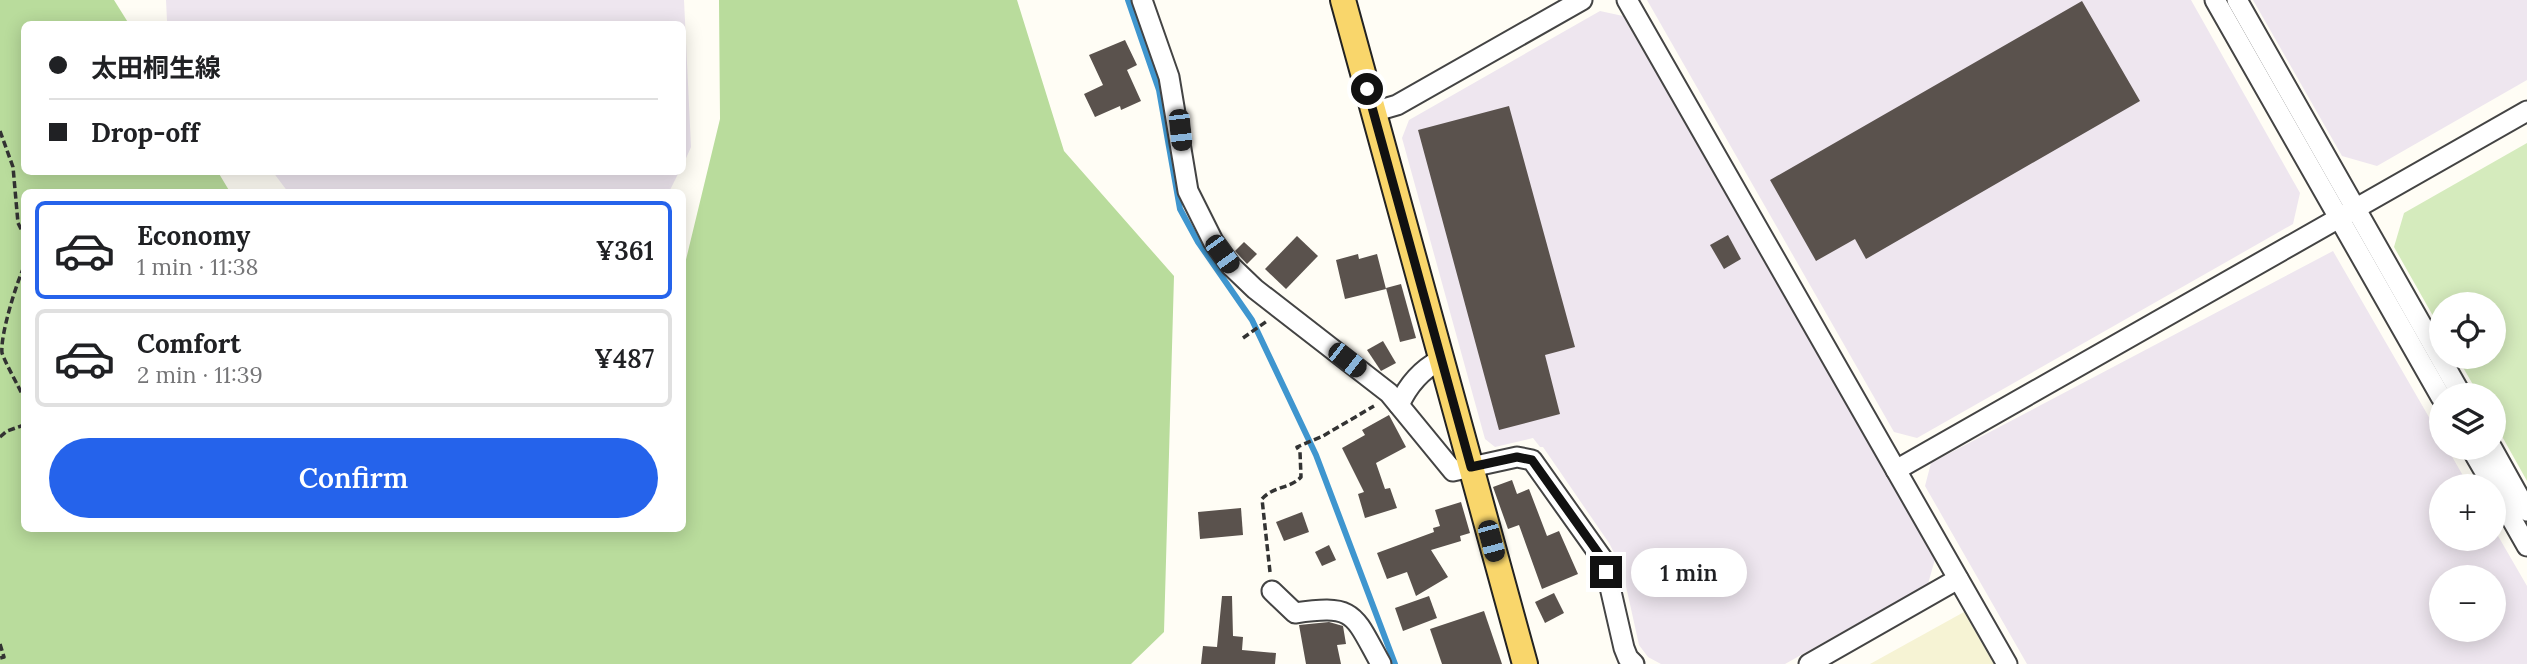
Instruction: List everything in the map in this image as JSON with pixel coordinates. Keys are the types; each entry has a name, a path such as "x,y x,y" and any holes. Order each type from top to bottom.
{"main road":[{"path":"1343,0 1525,664"}],"street":[{"path":"1142,0 1169,77 1188,191 1213,241 1231,266 1255,289 1394,399 1453,471 1517,457 1532,460 1604,561 1624,648 1634,664"},
{"path":"1373,112 1397,105 1582,0"},
{"path":"1627,0 2007,664"},
{"path":"2216,0 2454,383"},
{"path":"2237,0 2434,383"},
{"path":"1896,470 2527,111"},
{"path":"1394,399 1423,371 1440,360"},
{"path":"2499,460 2527,510"},
{"path":"2506,510 2527,547"},
{"path":"1809,664 1958,579"},
{"path":"1272,591 1294,613 1336,609 1348,613 1361,628 1381,664"}],"path":[{"path":"0,131 13,167 18,223 21,229"},
{"path":"21,273 5,318 1,351 21,393"},
{"path":"1242,338 1263,323"},
{"path":"1272,591 1262,499 1269,490 1294,484 1301,477 1300,452 1297,447 1322,437 1377,404 1394,399"},
{"path":"0,437 21,426"},
{"path":"0,644 4,657 0,658"}],"shaded area":[{"path":"166,0 684,0 685,21 167,21"},
{"path":"1647,0 2191,0 2300,193 2293,224 1917,438 1894,432"},
{"path":"2253,0 2527,0 2527,80 2377,166 2342,156"},
{"path":"1600,11 1623,16 1935,559 1928,584 1785,664 1661,664 1648,657 1639,645 1622,568 1609,543 1543,447 1533,438 1495,447 1485,439 1402,138 1409,120"},
{"path":"686,42 691,147 686,158"},
{"path":"275,175 678,175 670,189 286,189"},
{"path":"2333,251 2429,417 2429,460 2454,460 2462,474 2429,474 2429,551 2506,550 2527,586 2527,664 2027,664 1925,486 1931,463"},
{"path":"1964,612 1994,664 1870,664"}],"green space":[{"path":"0,0 114,0 127,21 21,21 21,175 220,175 228,189 21,189 21,532 686,532 686,260 720,119 719,0 1017,0 1064,151 1174,276 1164,632 1131,664 0,664"},
{"path":"2527,143 2527,481 2506,443 2506,383 2472,383 2464,369 2506,369 2506,292 2429,292 2429,309 2394,247 2404,213"}],"building":[{"path":"2082,1 2140,101 1866,259 1855,239 1816,261 1770,180"},
{"path":"1125,40 1137,65 1127,70 1141,101 1121,110 1120,106 1095,117 1084,94 1103,85 1089,55"},
{"path":"1509,106 1575,347 1545,355 1560,414 1499,430 1418,130"},
{"path":"1728,235 1741,259 1724,269 1710,245"},
{"path":"1297,236 1318,256 1286,289 1265,269"},
{"path":"1244,242 1257,254 1247,264 1235,251"},
{"path":"1358,254 1359,259 1377,254 1386,289 1345,299 1336,260"},
{"path":"1401,284 1416,338 1400,342 1386,288"},
{"path":"1383,341 1396,363 1381,371 1367,350"},
{"path":"1389,415 1406,447 1376,463 1385,489 1390,488 1397,508 1365,518 1358,494 1364,492 1342,448 1365,435 1362,430"},
{"path":"1512,480 1517,494 1529,489 1547,536 1559,531 1578,574 1542,589 1519,525 1508,529 1493,487"},
{"path":"1461,502 1470,533 1460,536 1461,541 1431,550 1448,577 1416,596 1407,572 1387,579 1377,553 1434,532 1433,528 1440,526 1435,510"},
{"path":"1241,508 1243,535 1200,539 1198,512"},
{"path":"1302,512 1309,532 1284,541 1276,522"},
{"path":"1329,545 1336,560 1322,566 1315,552"},
{"path":"1554,593 1564,613 1545,623 1535,602"},
{"path":"1222,596 1232,596 1233,636 1243,637 1242,650 1276,653 1275,664 1201,664 1203,646 1217,647"},
{"path":"1429,596 1437,618 1403,631 1395,608"},
{"path":"1484,611 1502,664 1442,664 1430,629"},
{"path":"1329,622 1343,626 1346,644 1337,645 1341,664 1306,664 1299,625"}],"waterway":[{"path":"1128,0 1159,90 1180,209 1198,242 1252,320 1316,455 1395,664"}],"route":[{"path":"1367,89 1471,467 1517,457 1532,460 1604,561 1606,572"}]}
